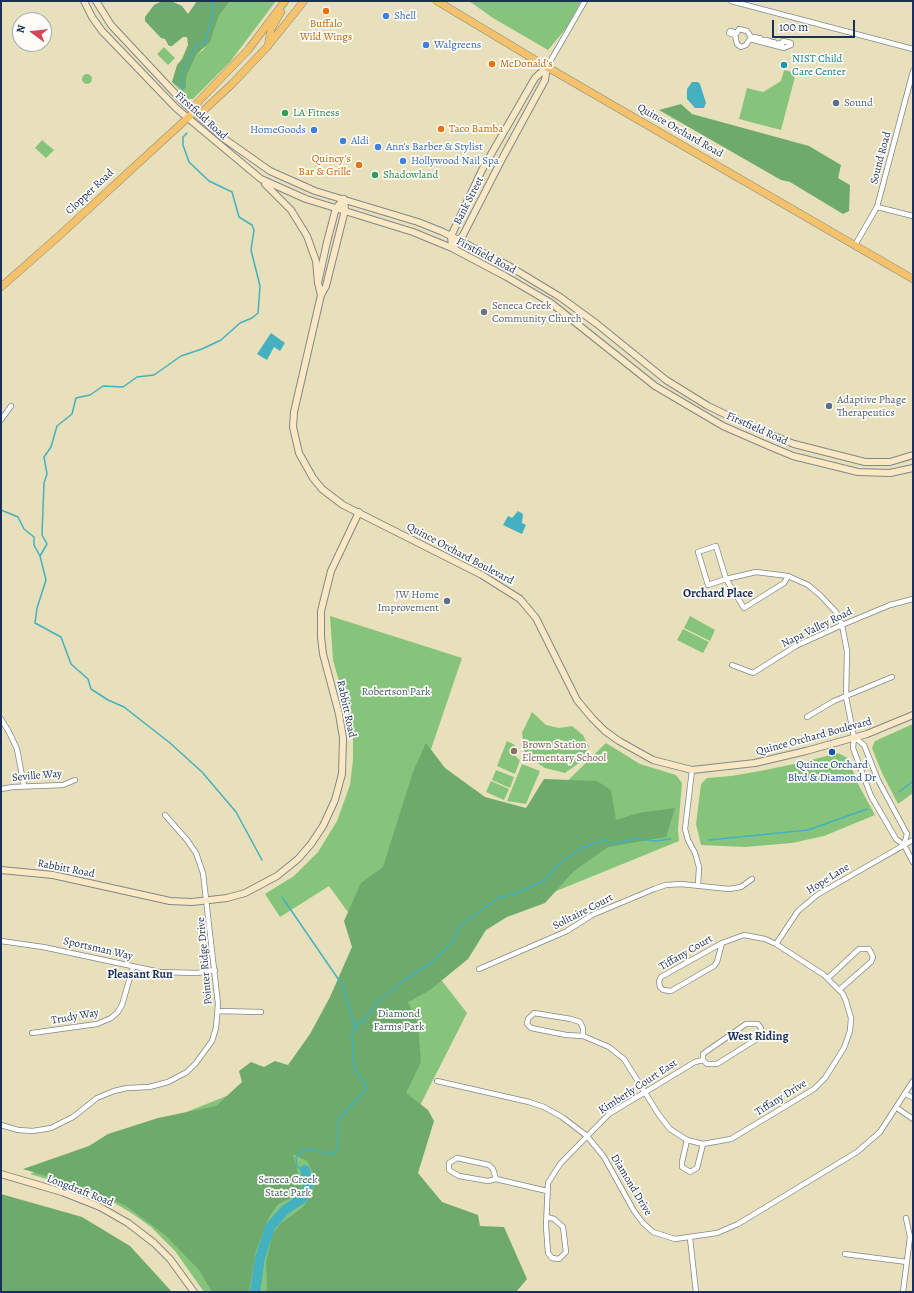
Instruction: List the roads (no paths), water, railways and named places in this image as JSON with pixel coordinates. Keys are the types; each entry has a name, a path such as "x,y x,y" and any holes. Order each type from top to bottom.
{"main road":[{"name":"Clopper Road","path":"1,287 60,235 186,118 194,112 203,111 209,106 268,47 304,1"},
{"name":"Quince Orchard Road","path":"437,1 547,68 913,279"},
{"name":"Clopper Road","path":"194,112 197,103 244,55 285,2"},
{"path":"268,47 271,29 285,2"}],"street":[{"name":"Firstfield Road","path":"84,1 92,17 102,31 186,118 261,180 295,195 413,232 452,248 545,299 655,386 723,426 793,456 843,469 876,474 913,468"},
{"name":"Firstfield Road","path":"96,1 111,25 194,112 232,144 270,171 300,185 398,215 460,240 510,266 552,292 597,324 658,375 708,406 749,426 794,444 865,462 890,462 913,455"},
{"path":"547,68 585,1"},
{"path":"731,1 913,49"},
{"path":"739,29 747,31 751,38 753,36 754,38 760,38 761,40 763,39 772,43 774,42 775,44 781,43 782,45 783,41 791,43 784,48 750,39 746,45 741,47 736,44 735,35 729,33 730,31 737,33 739,29"},
{"name":"Bank Street","path":"452,248 451,236 493,151 535,78 547,68"},
{"name":"Bank Street","path":"452,248 460,240 486,187 545,80 547,68"},
{"name":"Sound Road","path":"855,245 877,207 913,71"},
{"path":"261,180 291,210 300,223 307,236 316,261 318,283"},
{"name":"Quince Orchard Boulevard","path":"321,294 318,283 336,208 344,199"},
{"name":"Quince Orchard Boulevard","path":"344,199 345,210 326,286 321,294 294,412 293,427 299,453 313,478 333,498 482,575 520,599 536,618 577,700 605,731 638,753 653,760 692,770 755,763 867,734 913,715"},
{"path":"877,207 913,216"},
{"path":"1,420 11,406"},
{"name":"Rabbitt Road","path":"1,870 53,875 170,901 208,901 245,893 277,876 298,859 311,844 323,826 335,800 342,774 343,738 339,714 323,654 321,612 331,570 359,512"},
{"path":"788,576 784,583 744,608 726,579 716,546 698,552 708,585 726,579 756,572 788,576 808,585 836,612 842,625 847,650 846,697 854,737 853,748 871,796 896,839 904,845 913,862"},
{"name":"Napa Valley Road","path":"732,665 742,671 753,673 796,646 842,625 890,606 913,600"},
{"path":"807,717 834,701 892,677"},
{"path":"906,719 913,709"},
{"path":"1,719 17,749 24,786"},
{"path":"854,737 864,746 878,780 907,834 904,845"},
{"path":"692,770 685,829 699,867 698,885"},
{"name":"Seville Way","path":"1,789 24,786 63,785 75,780"},
{"name":"Pointer Ridge Drive","path":"1,1125 18,1130 33,1131 51,1128 73,1117 98,1098 114,1091 127,1088 149,1087 168,1082 187,1072 205,1052 214,1035 218,1012 208,901 204,874 196,853 187,840 165,815"},
{"name":"Hope Lane","path":"776,944 798,911 817,895 913,840"},
{"name":"Solitaire Court","path":"478,969 567,931 592,915 666,885 698,885 729,889 741,887 752,879"},
{"name":"Tiffany Court","path":"722,943 717,962 714,966 672,991 663,990 660,987 659,981 661,977 722,943 744,935 765,939 776,944"},
{"name":"Sportsman Way","path":"1,941 43,947 133,967 174,973 215,970"},
{"name":"Tiffany Drive","path":"583,1036 583,1028 580,1022 571,1019 534,1013 528,1019 527,1024 531,1028 566,1035 583,1036 602,1043 619,1054 624,1059 659,1115 670,1129 687,1140 703,1144 731,1139 814,1089 825,1078 844,1048 850,1032 849,1007 843,994 828,978 776,944"},
{"path":"828,978 859,949 869,949 873,957 871,962 839,990"},
{"name":"Trudy Way","path":"32,1033 97,1024 111,1018 117,1013 122,1005 133,967"},
{"path":"218,1012 261,1012"},
{"name":"Kimberly Court East","path":"746,1024 758,1024 762,1028 760,1037 717,1064 707,1064 703,1060 704,1054 707,1051 746,1024"},
{"name":"Kimberly Court East","path":"547,1191 552,1175 609,1114 695,1062 703,1060"},
{"name":"Diamond Drive","path":"437,1081 529,1102 544,1107 562,1117 587,1136 604,1157 634,1211 643,1223 653,1232 675,1239 717,1234 738,1224 857,1152 880,1132 897,1108 913,1081"},
{"path":"906,1094 913,1098"},
{"path":"897,1108 913,1118"},
{"path":"687,1140 682,1167 690,1172 697,1168 703,1144"},
{"path":"496,1179 489,1165 457,1158 449,1163 449,1170 459,1176 488,1181 496,1179 547,1191 547,1217 548,1253 552,1258 559,1258 566,1252 563,1227 554,1219 547,1217"},
{"name":"Longdraft Road","path":"1,1174 68,1194 100,1207 128,1223 154,1243 170,1259 194,1292"},
{"path":"903,1292 910,1237 906,1218"},
{"path":"690,1238 696,1292"},
{"path":"845,1254 907,1262"}],"water":[{"path":"692,82 698,82 700,84 706,103 704,108 695,108 687,99 687,89"},
{"path":"271,333 285,343 280,351 274,347 267,360 257,354"},
{"path":"518,511 523,514 522,523 526,525 522,534 503,525 508,516 512,518"}],"waterway":[{"path":"181,88 181,75 196,45 205,43 213,12 212,1"},
{"path":"187,133 183,137 183,145 189,162 209,181 232,192 239,217 252,225 254,230 251,250 260,286 258,313 252,318 240,323 221,340 202,349 181,356 154,375 137,377 123,387 103,386 90,395 76,398 72,414 57,426 51,447 44,457 47,474 44,483 42,535 47,544 40,556 46,580 37,608 35,623 61,637 71,664 88,679 91,689 108,700 124,707 170,743 202,772 236,812 262,860"},
{"path":"1,510 18,517 24,529 34,537 34,545 40,556"},
{"path":"899,792 913,781"},
{"path":"709,840 808,830 867,809"},
{"path":"305,1170 297,1167 296,1158 304,1149 335,1154 338,1144 338,1120 367,1088 354,1067 352,1034 360,1021 364,1021 379,1000 391,992 404,980 431,963 453,941 459,926 498,898 519,892 545,880 560,863 581,848 601,841 620,842 636,839 656,841 671,839"},
{"path":"282,897 343,986 355,1028"},
{"path":"255,1292 260,1258 270,1227 285,1210 303,1198 309,1184 305,1170"}],"place":[{"name":"Buffalo Wild Wings","path":"326,11"},
{"name":"Shell","path":"386,16"},
{"name":"Walgreens","path":"426,45"},
{"name":"McDonald's","path":"492,64"},
{"name":"NIST Child Care Center","path":"784,65"},
{"name":"Sound","path":"836,103"},
{"name":"LA Fitness","path":"285,113"},
{"name":"Taco Bamba","path":"441,129"},
{"name":"HomeGoods","path":"314,130"},
{"name":"Aldi","path":"343,141"},
{"name":"Ann's Barber & Stylist","path":"378,147"},
{"name":"Hollywood Nail Spa","path":"403,161"},
{"name":"Quincy's Bar & Grille","path":"359,165"},
{"name":"Shadowland","path":"375,175"},
{"name":"Seneca Creek Community Church","path":"484,312"},
{"name":"Adaptive Phage Therapeutics","path":"829,406"},
{"name":"JW Home Improvement","path":"447,601"},
{"name":"Brown Station Elementary School","path":"514,751"},
{"name":"Quince Orchard Blvd & Diamond Dr","path":"832,752"}],"district":[{"name":"Orchard Place","path":"718,594"},
{"name":"Pleasant Run","path":"140,975"},
{"name":"West Riding","path":"758,1037"}],"park label":[{"name":"Robertson Park","path":"396,692"},
{"name":"Diamond Farms Park","path":"399,1020"},
{"name":"Seneca Creek State Park","path":"288,1186"}]}
